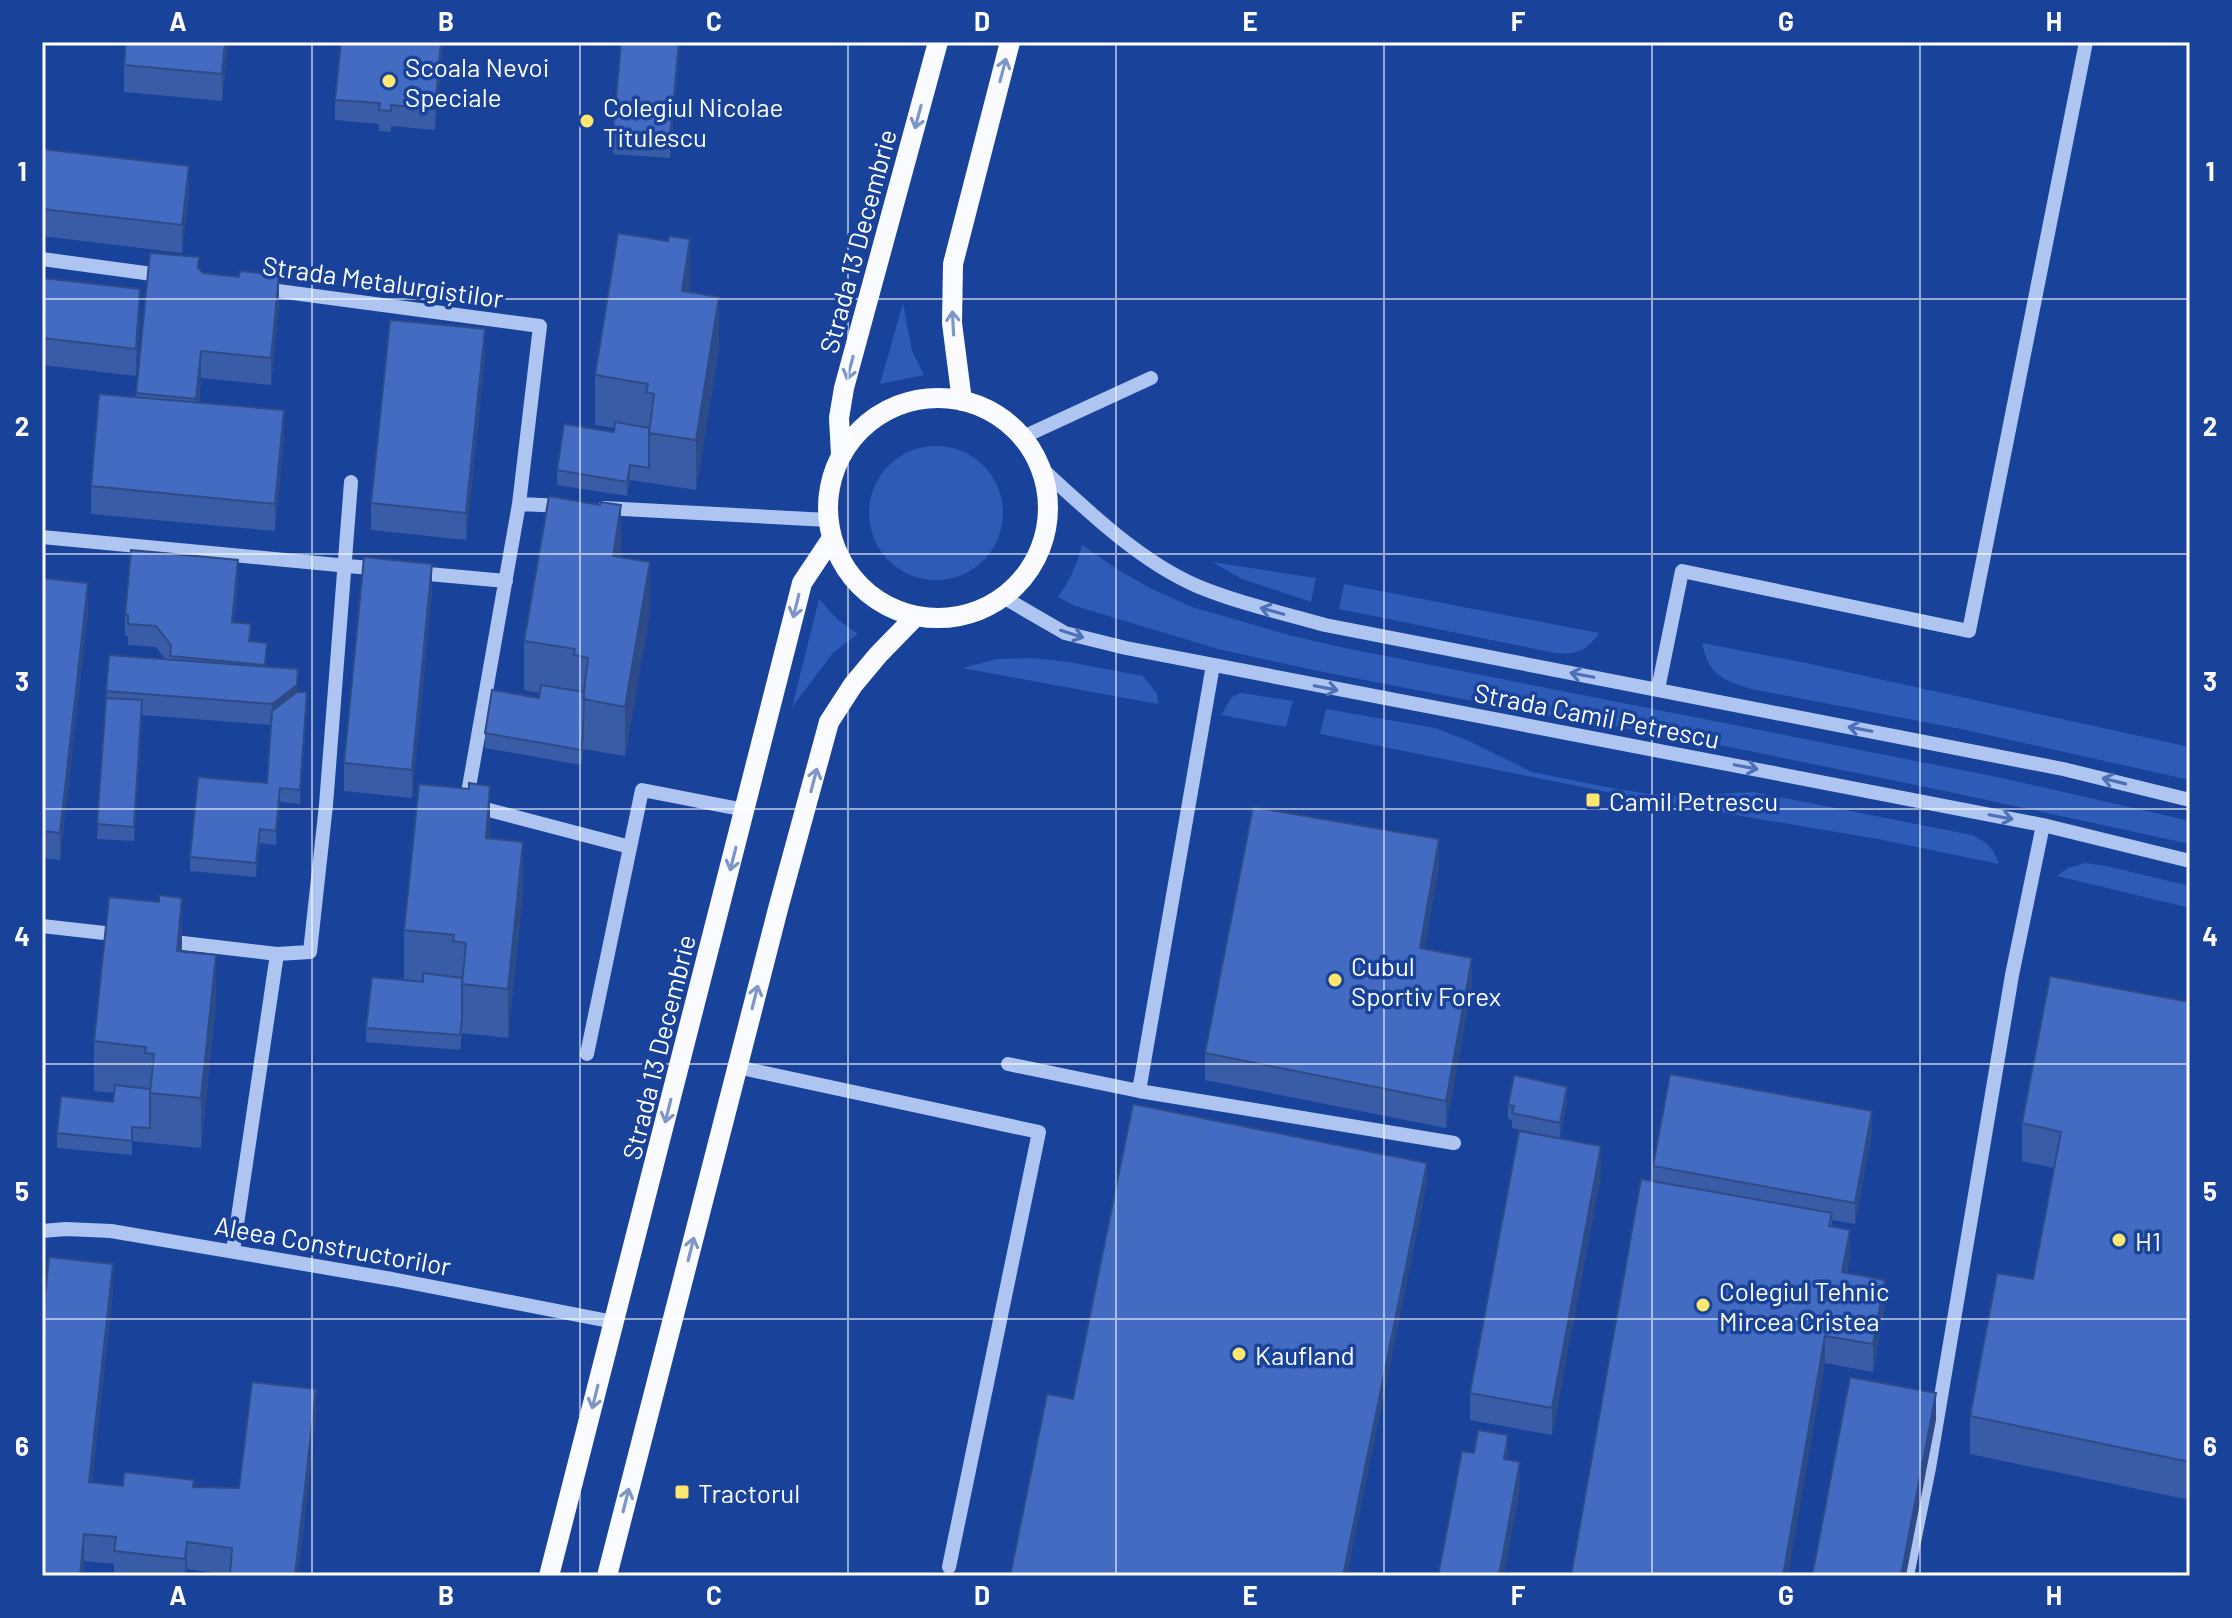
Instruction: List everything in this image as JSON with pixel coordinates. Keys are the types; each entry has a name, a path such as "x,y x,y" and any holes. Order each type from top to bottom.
{"main road":[{"name":"Strada 13 Decembrie","path":"841,455 839,418 844,388 938,42"},
{"path":"962,401 952,323 953,264 1010,42"},
{"name":"Strada 13 Decembrie","path":"935,397 962,401 996,414 1023,437 1041,468 1049,504 1044,539 1029,572 1003,597 977,612 946,618 916,616 879,602 849,574 830,529 829,486 841,455 862,428 884,412 908,402 935,397"},
{"name":"Strada 13 Decembrie","path":"549,1576 802,583 830,529"},
{"path":"607,1576 829,722 853,685 916,616"}],"street":[{"path":"1658,689 1682,571 1969,631 2086,42"},
{"path":"42,259 182,278"},
{"name":"Strada Metalurgiștilor","path":"244,286 540,326 519,504 466,804 630,847"},
{"path":"1023,437 1151,378"},
{"name":"Strada Camil Petrescu","path":"1041,468 1102,524 1149,558 1196,585 1264,609 1325,625 2063,769 2190,800"},
{"path":"152,939 277,954 310,952 326,805 351,482"},
{"path":"519,504 830,529"},
{"path":"42,537 506,581"},
{"name":"Strada Camil Petrescu","path":"1003,597 1065,633 1126,648 2043,825 2190,861"},
{"path":"1139,1091 1213,665"},
{"path":"587,1054 642,790 745,810"},
{"path":"1907,1576 1929,1468 2012,975 2043,825"},
{"path":"42,926 136,937"},
{"path":"233,1251 277,954"},
{"path":"1008,1064 1139,1091 1454,1143"},
{"path":"737,1067 1039,1132 949,1567"},
{"name":"Aleea Constructorilor","path":"42,1231 111,1231 614,1322"}],"shaded area":[{"path":"903,303 912,351 924,375 880,384"},
{"path":"936,446 962,451 983,466 998,487 1003,513 998,539 983,560 962,575 936,580 910,575 889,560 874,539 869,513 874,487 889,466 910,451"},
{"path":"1082,545 1150,588 1192,607 1289,635 2002,778 2190,821 2190,844 1700,741 1535,713 1218,649 1075,606 1058,597 1073,572"},
{"path":"1212,562 1316,578 1311,602 1242,579"},
{"path":"1344,584 1599,633 1578,652 1550,652 1339,609"},
{"path":"819,599 837,619 858,634 833,653 792,707"},
{"path":"1702,643 2190,747 2190,780 1961,729 1751,689 1732,682 1712,669"},
{"path":"1032,658 1143,676 1157,694 1158,704 962,668 997,659"},
{"path":"1241,693 1293,701 1286,727 1221,715 1232,697"},
{"path":"1326,709 1435,728 1532,772 1606,787 1678,796 1754,792 1972,835 1989,846 1999,864 1878,839 1636,798 1320,734"},
{"path":"2085,863 2190,886 2190,908 2057,876 2068,868"}],"building":[{"path":"126,42 225,42 222,74 124,65"},
{"name":"Scoala Nevoi Speciale","path":"341,42 441,42 435,109 391,105 391,111 379,110 380,103 335,100"},
{"path":"621,42 679,42 670,137 613,133"},
{"path":"42,149 189,166 182,225 42,209"},
{"path":"618,233 668,241 669,236 690,239 682,291 719,297 696,440 649,433 654,394 646,392 648,384 595,375"},
{"path":"150,253 199,257 198,268 203,273 239,277 240,271 279,275 271,358 201,351 196,399 136,393"},
{"path":"42,278 140,289 136,349 42,338"},
{"path":"390,320 485,329 466,513 371,503"},
{"path":"99,394 284,410 275,504 91,486"},
{"path":"615,422 649,428 649,468 630,465 627,482 557,470 564,424 614,432"},
{"path":"549,496 600,505 601,502 621,505 613,556 650,562 625,707 583,699 588,658 574,655 575,649 524,641"},
{"path":"131,550 238,560 232,622 251,624 249,641 267,643 265,665 170,656 171,645 156,626 128,624 128,615 125,615"},
{"path":"364,557 432,564 412,770 344,763"},
{"path":"42,578 88,583 60,833 42,831"},
{"path":"109,655 298,669 297,685 272,704 106,691"},
{"path":"541,685 584,692 581,750 485,733 492,690 539,698"},
{"path":"297,692 307,692 300,790 280,788 276,831 260,829 256,863 190,857 198,777 267,783 272,711"},
{"path":"106,698 142,700 134,827 97,824"},
{"path":"469,783 490,786 486,838 523,842 508,989 462,984 466,943 453,941 454,935 404,930 419,784 469,789"},
{"name":"Cubul Sportiv Forex","path":"1253,807 1439,839 1420,948 1472,958 1446,1101 1205,1053"},
{"path":"159,895 182,898 177,951 216,955 201,1098 150,1093 154,1054 145,1053 146,1047 94,1041 109,897 159,902"},
{"path":"423,973 462,978 460,1035 366,1028 372,977 423,982"},
{"name":"H1","path":"2050,976 2190,1002 2190,1462 1970,1416 1997,1273 2033,1279 2061,1132 2022,1123"},
{"path":"1670,1074 1872,1111 1855,1203 1653,1166"},
{"path":"1514,1075 1567,1087 1560,1123 1512,1113 1514,1106 1508,1105"},
{"path":"115,1085 150,1089 150,1128 132,1127 132,1141 57,1133 61,1096 113,1102"},
{"name":"Kaufland","path":"1133,1104 1427,1163 1343,1576 1010,1576 1047,1394 1073,1399"},
{"path":"1519,1131 1601,1146 1552,1408 1470,1393"},
{"path":"1641,1179 1832,1213 1829,1226 1850,1230 1842,1272 1885,1280 1873,1344 1825,1336 1783,1576 1571,1576"},
{"path":"49,1257 113,1264 89,1482 123,1486 124,1472 194,1480 193,1487 239,1488 252,1382 316,1389 295,1576 230,1576 232,1548 187,1542 185,1559 114,1551 116,1537 84,1534 80,1576 42,1576 42,1324"},
{"path":"1850,1377 1936,1393 1901,1576 1812,1576"},
{"path":"1478,1430 1508,1435 1504,1459 1520,1462 1499,1576 1438,1576 1462,1451 1474,1453"}],"place":[{"name":"Scoala Nevoi Speciale","path":"389,81"},
{"name":"Colegiul Nicolae Titulescu","path":"587,121"},
{"name":"Camil Petrescu","path":"1593,800"},
{"name":"Cubul Sportiv Forex","path":"1335,980"},
{"name":"H1","path":"2119,1240"},
{"name":"Colegiul Tehnic Mircea Cristea","path":"1703,1305"},
{"name":"Kaufland","path":"1239,1354"},
{"name":"Tractorul","path":"682,1492"}]}
